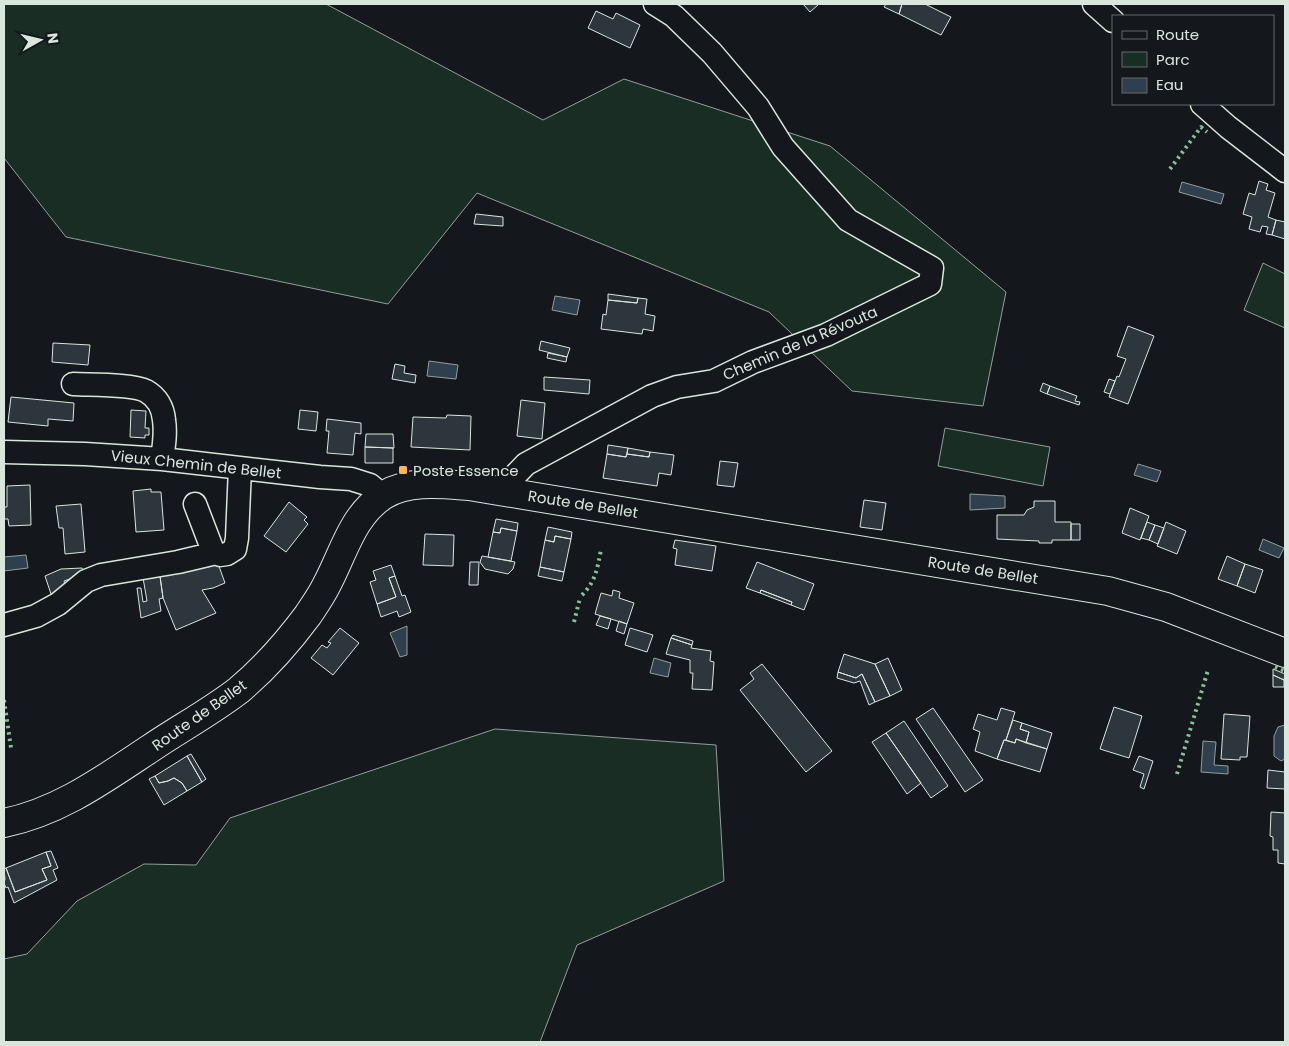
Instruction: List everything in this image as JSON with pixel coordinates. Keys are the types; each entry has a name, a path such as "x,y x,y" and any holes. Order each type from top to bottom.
{"main road":[{"name":"Route de Bellet","path":"4,823 25,819 61,804 94,786 238,690 265,666 290,639 326,586 352,531 369,508 383,496 396,489 409,486 439,484 469,486 1108,591 1166,607 1285,653"}],"street":[{"name":"Chemin de la Révouta","path":"500,491 526,464 652,396 677,387 714,380 753,362 826,335 930,284 932,268 848,220 783,147 758,107 712,53 674,16 655,4"},
{"path":"1094,4 1112,20"},
{"path":"1203,105 1228,127 1285,171"},
{"path":"73,384 134,388 145,391 155,398 161,407 164,419 162,459"},
{"name":"Vieux Chemin de Bellet","path":"4,452 85,454 162,459 351,479 370,485 383,496"},
{"path":"4,624 36,616 58,604 86,581 101,575 178,562 216,553 220,555 228,554 235,549 238,538 240,468"},
{"path":"194,504 213,550 216,553"}],"green space":[{"path":"4,4 326,4 543,120 624,79 830,146 1006,292 983,406 852,391 769,312 477,193 388,304 66,237 4,158"},
{"path":"1263,263 1285,274 1285,328 1244,310"},
{"path":"945,428 1050,447 1043,486 938,466"},
{"path":"495,729 716,745 724,881 577,945 540,1042 4,1042 4,959 27,954 77,901 144,864 196,865 230,818"}],"water":[{"path":"1182,182 1224,194 1221,204 1179,192"},
{"path":"555,296 580,300 577,315 552,310"},
{"path":"429,361 458,365 456,379 427,376"},
{"path":"1138,464 1161,471 1157,482 1134,475"},
{"path":"970,494 1005,496 1005,508 970,510"},
{"path":"1263,539 1284,548 1279,558 1259,550"},
{"path":"26,555 28,568 4,571 4,557"},
{"path":"407,626 407,655 400,657 390,633"},
{"path":"654,658 671,663 668,677 650,673"},
{"path":"1285,725 1285,759 1281,761 1274,756 1274,736 1278,727"},
{"path":"1203,741 1216,742 1214,765 1228,766 1228,774 1201,772"}],"building":[{"path":"803,4 819,4 810,12"},
{"path":"886,4 902,4 899,14 884,7"},
{"path":"902,4 925,4 951,17 941,35 899,14"},
{"path":"596,11 613,19 616,13 640,25 630,48 588,28"},
{"path":"1259,181 1268,184 1266,190 1275,193 1268,217 1276,220 1272,235 1266,234 1268,227 1262,226 1260,232 1249,229 1252,217 1243,214 1249,193 1255,195"},
{"path":"476,214 503,217 503,226 474,224"},
{"path":"1276,220 1285,222 1285,239 1272,235"},
{"path":"608,294 638,298 637,303 608,300"},
{"path":"638,298 647,299 645,314 655,316 653,331 643,329 642,334 601,329 603,314 606,315 608,300 637,303"},
{"path":"1128,326 1154,336 1128,404 1109,397 1126,359 1117,356"},
{"path":"541,341 570,348 567,357 539,350"},
{"path":"53,343 90,345 88,365 52,362"},
{"path":"548,353 567,357 566,362 547,358"},
{"path":"395,364 405,366 404,373 416,375 415,383 392,379"},
{"path":"544,377 590,380 589,394 544,390"},
{"path":"1109,379 1115,381 1110,394 1104,392"},
{"path":"1043,383 1050,386 1047,394 1040,391"},
{"path":"1050,386 1077,396 1075,401 1080,402 1079,405 1047,394"},
{"path":"11,397 74,403 73,421 48,419 48,426 8,422"},
{"path":"521,400 545,403 542,439 517,436"},
{"path":"131,410 146,411 145,428 149,428 149,435 145,435 145,438 130,437"},
{"path":"300,410 318,412 316,431 298,429"},
{"path":"447,415 471,416 470,450 411,447 413,417 446,418"},
{"path":"327,419 361,423 361,434 355,433 353,455 327,453 329,431 326,431"},
{"path":"366,434 393,434 394,448 365,447"},
{"path":"608,445 628,448 626,457 607,454"},
{"path":"365,447 393,448 393,463 365,463"},
{"path":"628,448 650,452 649,457 627,454"},
{"path":"650,452 674,455 671,475 659,473 657,486 603,478 607,454 626,457 627,454 649,457"},
{"path":"720,461 738,463 734,487 717,485"},
{"path":"30,485 31,525 9,526 8,519 4,519 4,507 7,507 7,486"},
{"path":"151,489 151,492 161,492 164,530 136,532 133,491"},
{"path":"864,500 886,503 882,530 860,527"},
{"path":"1034,501 1055,501 1055,522 1071,522 1071,540 1052,540 1052,543 1039,543 1039,541 997,539 997,515 1024,515 1027,510 1034,507"},
{"path":"289,502 307,517 304,520 308,524 286,552 264,536"},
{"path":"81,504 85,552 65,554 63,528 59,528 56,506"},
{"path":"1130,508 1149,516 1140,540 1122,533"},
{"path":"496,519 518,523 517,531 501,528 500,533 493,532"},
{"path":"1147,522 1155,525 1149,540 1141,538"},
{"path":"1166,522 1186,531 1177,554 1157,546"},
{"path":"1071,524 1080,524 1080,540 1071,540"},
{"path":"1155,525 1164,528 1158,544 1149,540"},
{"path":"548,527 572,532 571,539 555,536 554,542 545,540"},
{"path":"501,528 517,531 511,561 488,557 493,532 500,533"},
{"path":"425,534 454,535 453,566 423,565"},
{"path":"555,536 571,539 564,572 540,567 545,540 554,542"},
{"path":"675,540 716,546 712,571 675,565 677,549 673,548"},
{"path":"482,556 515,562 513,569 508,574 485,569 480,562"},
{"path":"1227,556 1245,564 1237,586 1218,579"},
{"path":"216,558 225,583 202,590 216,613 176,630 163,598 159,569"},
{"path":"470,562 479,562 478,585 469,585"},
{"path":"757,562 814,584 804,610 791,605 792,602 761,590 760,593 746,588"},
{"path":"1245,564 1263,570 1255,593 1237,586"},
{"path":"391,565 395,576 389,578 396,597 377,604 370,582 376,580 373,571"},
{"path":"540,567 564,572 562,581 538,576"},
{"path":"82,568 84,574 64,581 66,589 51,594 45,576 61,569"},
{"path":"159,569 163,598 159,599 161,611 141,618 137,588 141,588 143,602 147,601 142,572"},
{"path":"395,576 402,596 405,595 411,612 399,617 397,611 381,617 377,604 396,597 389,578"},
{"path":"613,590 620,592 619,598 634,603 627,624 595,614 601,593 612,596"},
{"path":"761,590 792,602 791,605 760,593"},
{"path":"600,616 611,619 608,629 596,625"},
{"path":"619,621 627,624 624,634 616,631"},
{"path":"340,628 359,643 333,675 311,658 322,645 327,648 331,643 328,642"},
{"path":"630,628 653,635 647,652 625,645"},
{"path":"673,635 693,641 692,645 671,638"},
{"path":"671,638 692,645 691,648 711,651 710,661 714,662 712,690 692,689 693,673 690,673 690,660 666,654"},
{"path":"844,654 875,664 890,696 875,702 862,674 856,678 838,672"},
{"path":"888,658 902,690 890,696 875,664"},
{"path":"762,664 832,751 806,772 740,690 754,679 750,673"},
{"path":"1273,669 1285,674 1284,680 1273,675"},
{"path":"838,672 856,678 862,674 875,702 869,705 860,681 854,683 837,678"},
{"path":"1273,675 1284,680 1284,687 1273,687"},
{"path":"1114,707 1142,716 1129,758 1100,749"},
{"path":"933,708 983,780 965,792 916,719"},
{"path":"1001,708 1015,712 1006,740 1004,740 997,759 975,751 980,732 973,729 978,714 997,720"},
{"path":"1224,714 1250,716 1247,757 1240,757 1240,760 1221,759"},
{"path":"1013,720 1022,723 1020,729 1029,732 1026,743 1016,739 1015,743 1006,740"},
{"path":"904,721 948,786 931,798 886,733"},
{"path":"1022,723 1052,733 1047,749 1026,743 1029,732 1020,729"},
{"path":"886,733 921,783 907,794 872,742"},
{"path":"1016,739 1047,749 1040,772 997,759 1004,740 1015,743"},
{"path":"191,754 206,779 202,782 187,756"},
{"path":"187,756 202,782 187,791 182,783 174,778 159,783 155,776"},
{"path":"1139,756 1153,761 1144,789 1140,787 1144,774 1133,770"},
{"path":"1268,770 1285,772 1285,789 1267,788"},
{"path":"155,776 159,783 174,778 182,783 187,791 164,805 149,779"},
{"path":"1271,812 1285,813 1285,864 1278,863 1278,850 1273,850 1273,837 1270,836"},
{"path":"51,851 58,868 53,870 57,880 14,903 8,887 6,888 4,883 4,869 6,868 15,892 47,880 42,869 51,866 46,852"},
{"path":"46,852 51,866 42,869 47,880 15,892 6,868"}],"hedge":[{"path":"1170,169 1201,127 1207,132"},
{"path":"582,595 593,580 601,550"},
{"path":"574,622 580,598"},
{"path":"1275,667 1285,671"},
{"path":"1177,774 1208,670"},
{"path":"4,700 11,748"}],"place":[{"name":"Poste Essence","path":"403,470"}]}
